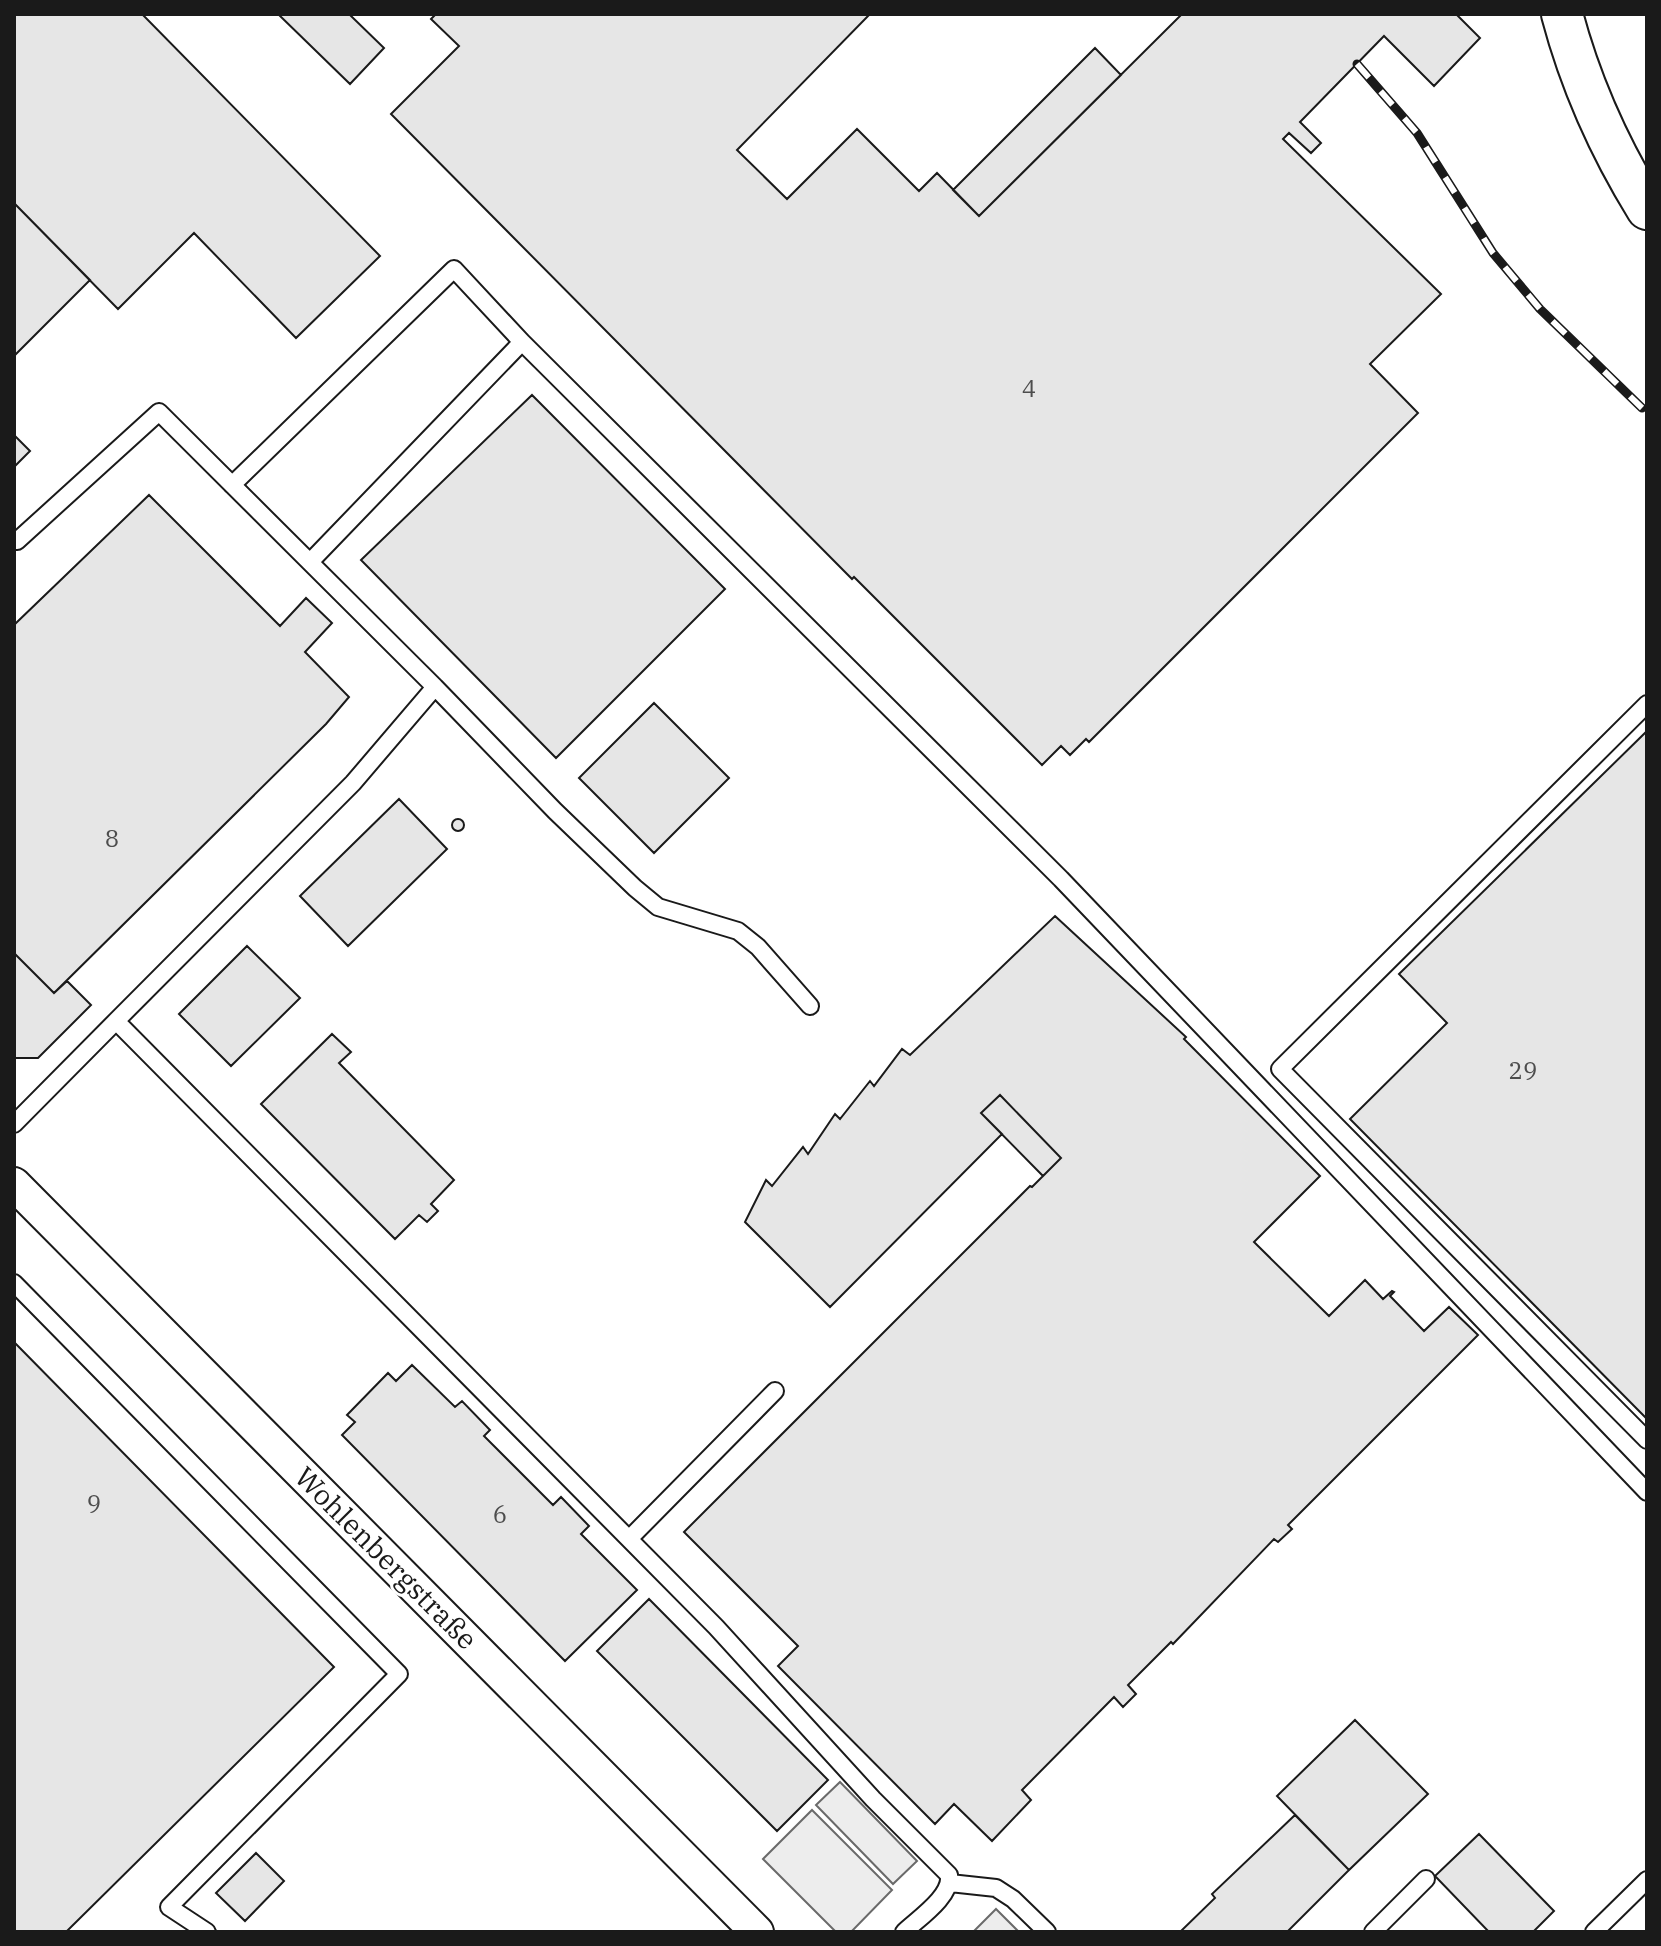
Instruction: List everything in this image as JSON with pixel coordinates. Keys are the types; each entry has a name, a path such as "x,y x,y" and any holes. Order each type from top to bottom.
{"street":[{"path":"1562,14 1575,62 1629,179 1647,209"},
{"name":"Wohlenbergstraße","path":"14,1184 757,1932"}],"lane":[{"path":"232,485 454,269 522,342 1061,879 1647,1492"},
{"path":"310,562 522,342"},
{"path":"17,541 159,412 635,888 658,907 738,931 758,947 810,1006"},
{"path":"14,1124 353,783 435,687"},
{"path":"1647,704 1280,1069 1647,1440"},
{"path":"116,1021 716,1627 873,1799 949,1875 950,1883 944,1893 904,1932"},
{"path":"14,1283 399,1674 169,1907 207,1932"},
{"path":"629,1539 775,1391"},
{"path":"1373,1932 1426,1879"},
{"path":"1594,1932 1647,1880"},
{"path":"950,1883 996,1888 1013,1899 1047,1932"}],"shaded area":[{"path":"840,1782 917,1861 893,1884 816,1805"},
{"path":"812,1810 892,1890 851,1932 836,1932 763,1859"},
{"path":"996,1909 1019,1932 973,1932"}],"building":[{"path":"14,14 142,14 380,256 296,338 194,233 118,309 14,203"},
{"path":"278,14 349,14 384,48 350,84"},
{"path":"436,14 870,14 737,150 787,199 857,129 919,191 937,173 979,216 1182,14 1456,14 1480,38 1434,86 1384,36 1300,122 1321,143 1311,153 1289,133 1283,139 1441,294 1370,364 1418,413 1089,742 1086,739 1070,755 1061,746 1042,765 854,577 852,579 391,114 459,46 431,19"},
{"path":"1095,48 1121,75 979,216 953,190"},
{"path":"14,203 90,280 14,356"},
{"path":"532,395 725,589 556,758 361,560"},
{"path":"14,435 30,451 14,467"},
{"path":"149,495 280,626 306,598 332,623 305,652 349,697 326,724 54,993 14,953 14,625"},
{"path":"654,703 729,778 654,853 579,778"},
{"path":"1647,731 1647,1419 1350,1119 1447,1023 1399,974"},
{"path":"399,799 447,849 348,946 300,896"},
{"path":"458,819 464,825 458,831 452,825"},
{"path":"1055,916 1186,1037 1184,1039 1320,1176 1254,1242 1329,1316 1365,1280 1383,1299 1394,1292 1390,1296 1424,1331 1449,1307 1478,1335 1288,1525 1292,1529 1278,1542 1274,1539 1173,1644 1171,1642 1128,1685 1136,1694 1123,1707 1114,1697 1022,1790 1031,1800 992,1841 954,1804 935,1824 778,1666 798,1646 684,1532 1061,1158 1000,1095 981,1113 1002,1134 830,1307 745,1222 766,1180 772,1186 803,1147 808,1154 835,1114 840,1119 870,1081 874,1086 902,1049 910,1055"},
{"path":"247,946 300,998 231,1066 179,1014"},
{"path":"14,953 54,993 67,981 91,1005 38,1058 14,1058"},
{"path":"332,1034 351,1052 339,1063 454,1180 431,1204 438,1211 427,1222 419,1215 395,1239 261,1104"},
{"path":"1000,1095 1061,1158 1043,1176 981,1113"},
{"path":"14,1342 334,1667 66,1932 14,1932"},
{"path":"412,1365 455,1407 462,1401 490,1430 484,1436 553,1505 561,1497 589,1526 581,1534 637,1590 565,1661 342,1435 355,1422 347,1415 388,1373 396,1381"},
{"path":"649,1599 828,1780 777,1831 597,1651"},
{"path":"1355,1720 1428,1794 1349,1870 1277,1796"},
{"path":"1295,1815 1349,1870 1287,1932 1180,1932 1215,1898 1212,1894"},
{"path":"1479,1834 1554,1911 1533,1932 1489,1932 1435,1876"},
{"path":"256,1853 284,1881 245,1921 216,1893"}],"railway":[{"path":"1357,64 1417,133 1493,253 1540,309 1642,408"}]}
